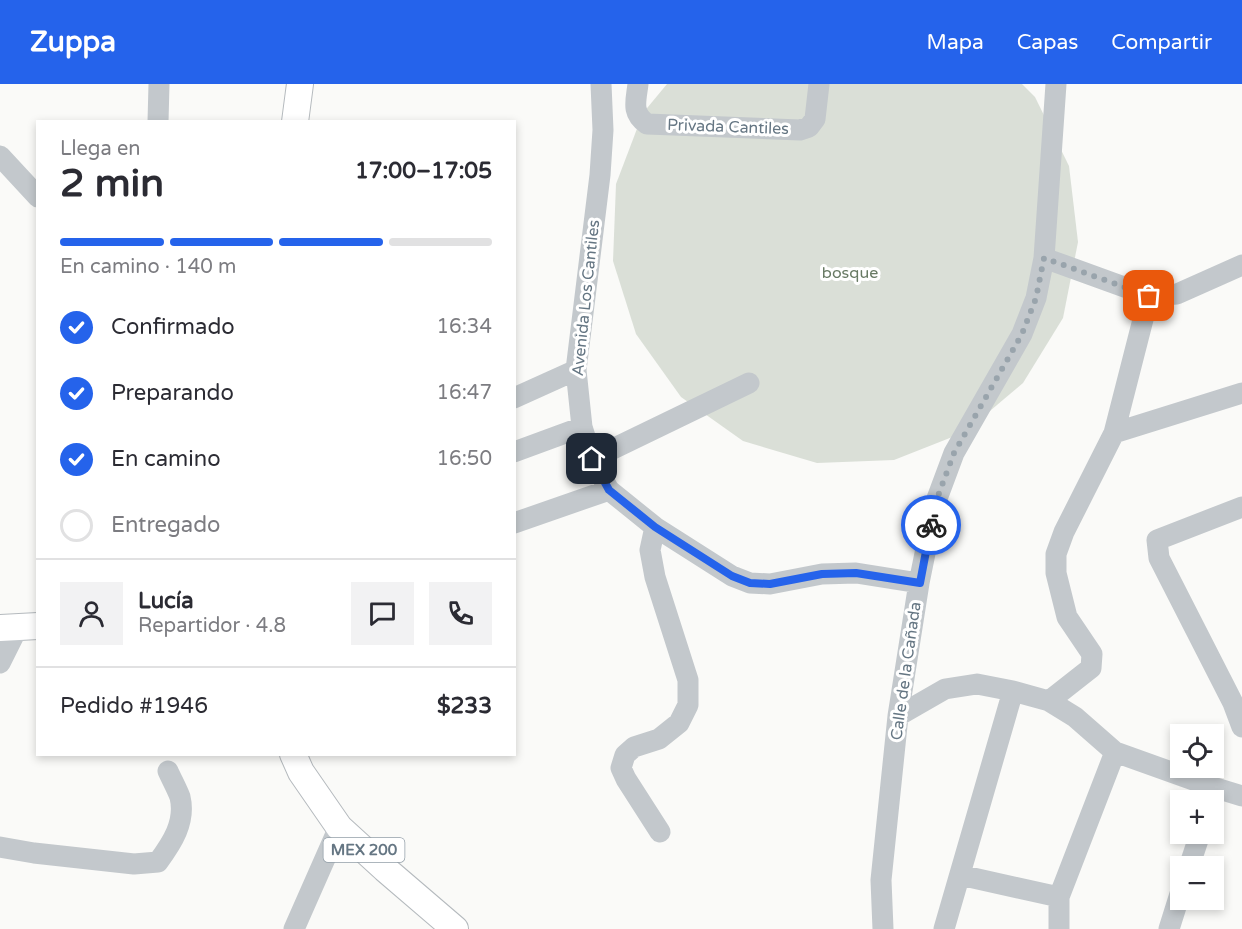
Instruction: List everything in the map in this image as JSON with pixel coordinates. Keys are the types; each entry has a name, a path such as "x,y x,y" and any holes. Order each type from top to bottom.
{"main road":[{"path":"295,120 300,84"},
{"name":"MEX 200","path":"294,756 301,772 339,827 455,929"}],"street":[{"path":"158,120 159,84"},
{"name":"Avenida Los Cantiles","path":"601,84 603,130 600,176 576,370 582,426 592,459 609,490 655,527 732,576 750,583 770,584 822,574 856,573 920,583"},
{"name":"Privada Cantiles","path":"638,84 636,110 639,118 647,124 800,130 809,127 815,118 819,84"},
{"name":"Calle de la Cañada","path":"883,929 881,880 898,716 935,504 954,453 1022,334 1036,298 1044,258 1056,84"},
{"path":"0,156 36,195"},
{"path":"1044,258 1149,296 1177,294 1242,265"},
{"path":"1050,701 1091,668 1092,654 1066,617 1056,573 1056,554 1064,532 1114,434 1149,296"},
{"path":"516,392 576,370"},
{"path":"592,459 749,383"},
{"path":"1114,434 1240,397"},
{"path":"516,451 582,426"},
{"path":"516,522 609,490"},
{"path":"1242,507 1158,540 1159,558 1233,703 1242,727"},
{"path":"655,527 650,550 655,577 688,680 688,705 679,723 659,738 634,747 625,755 621,768 660,832"},
{"path":"0,663 19,627"},
{"path":"898,716 945,689 978,684 1013,691 1050,701 1075,717 1115,752 1202,790"},
{"path":"944,929 1013,691"},
{"path":"1059,929 1059,897 1115,752"},
{"path":"0,847 134,864 158,862 170,846 181,823 180,798 168,771"},
{"path":"1224,795 1242,796"},
{"path":"294,929 339,827"},
{"path":"960,874 1059,897"},
{"path":"1169,929 1175,910"}],"green space":[{"name":"bosque","path":"667,84 1022,84 1035,97 1069,166 1078,242 1063,318 1023,383 965,432 894,460 817,463 743,441 681,397 636,334 613,261 616,184 643,113"}],"way so far":[{"path":"931,525 935,504 954,453 1022,334 1036,298 1044,258 1149,296"}],"route":[{"path":"592,459 609,490 655,527 732,576 750,583 770,584 822,574 856,573 920,583 931,525"}]}
